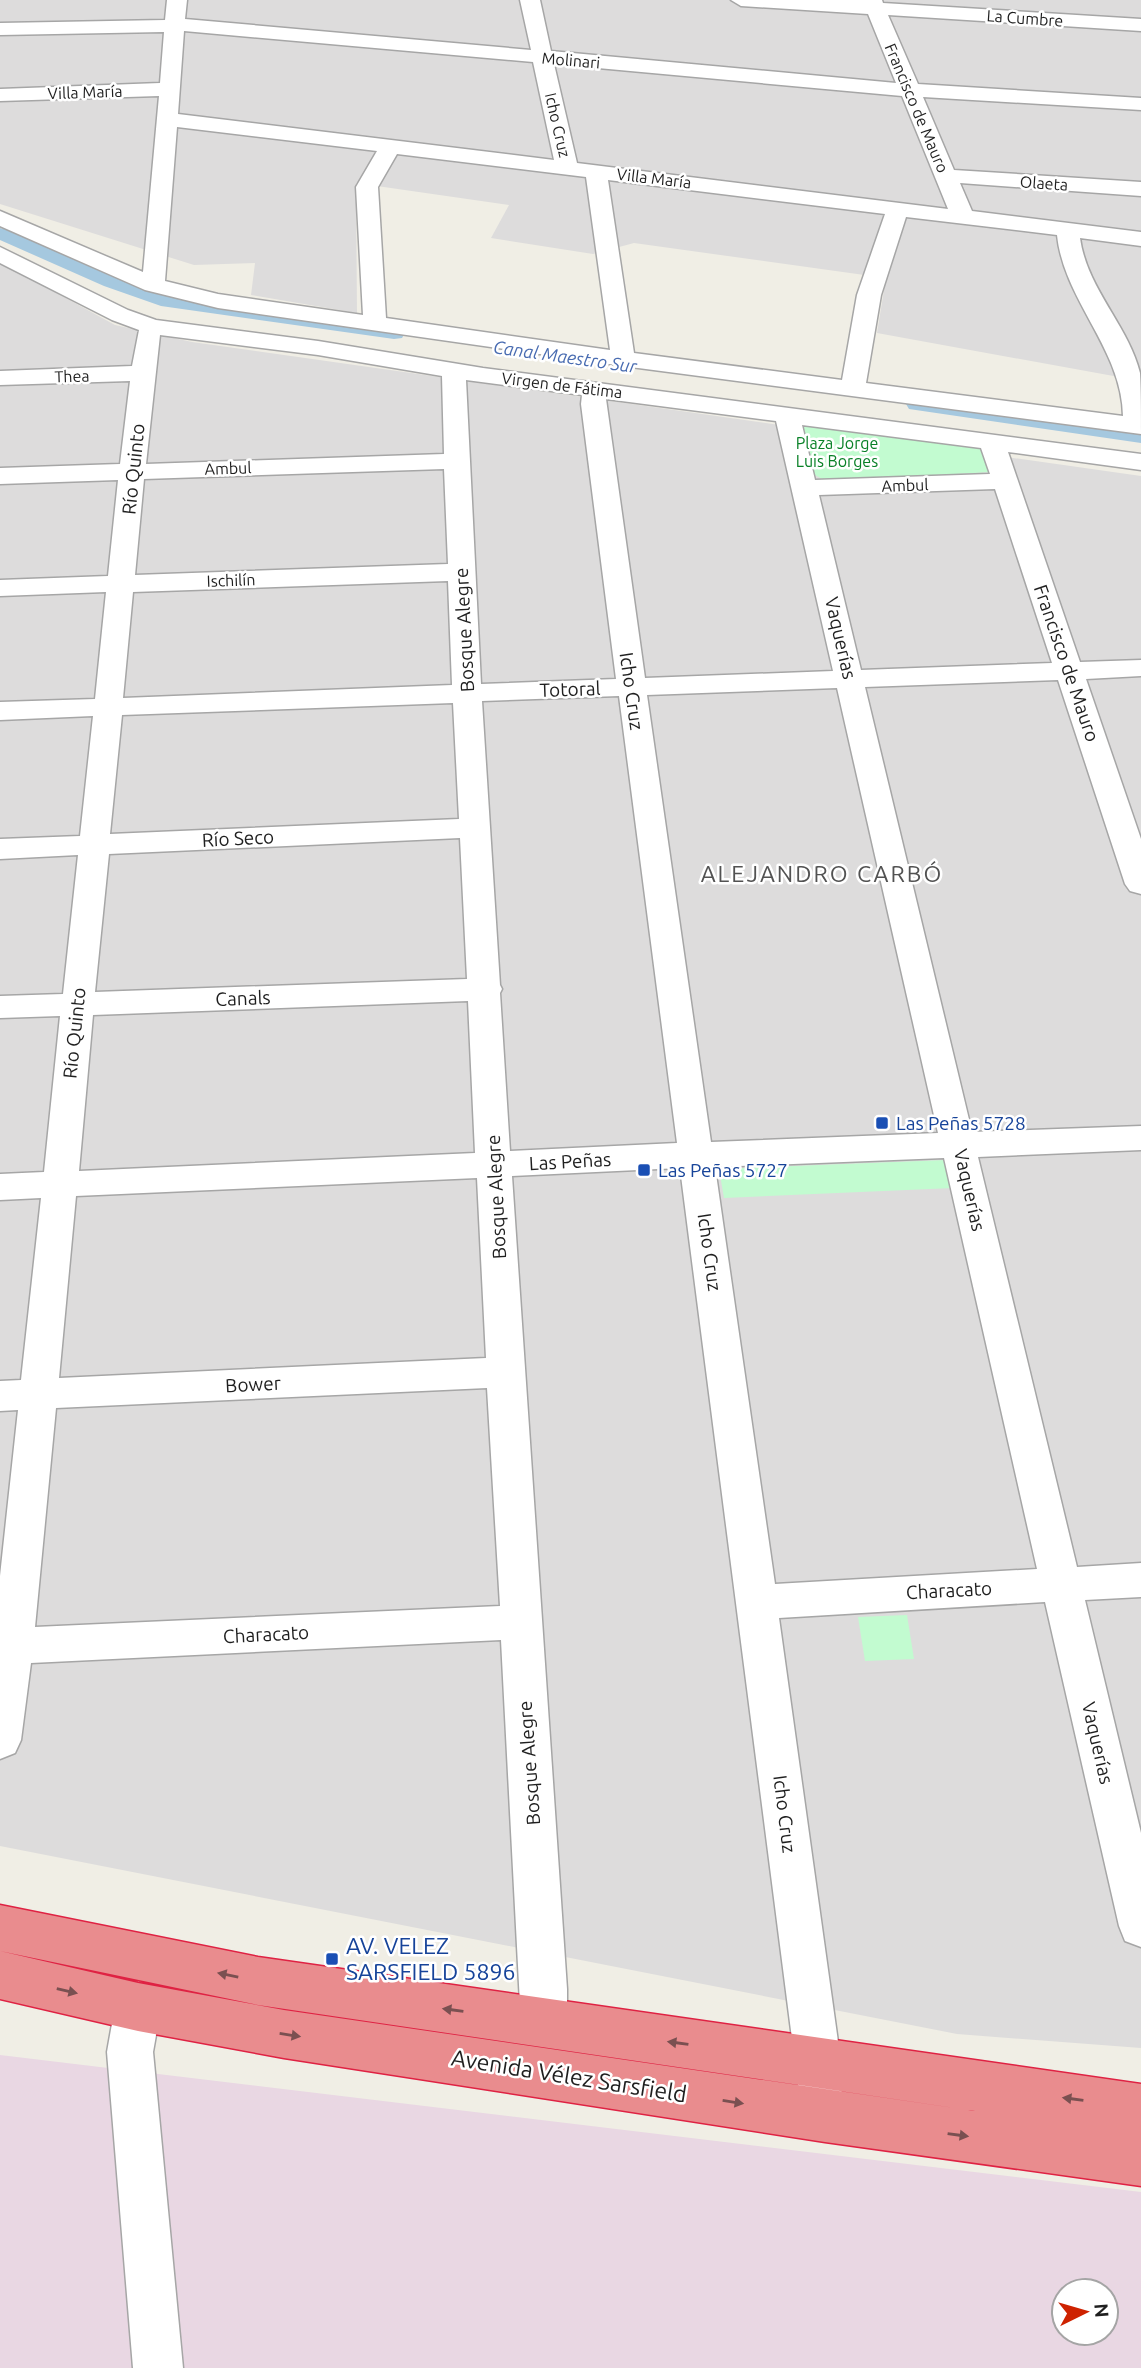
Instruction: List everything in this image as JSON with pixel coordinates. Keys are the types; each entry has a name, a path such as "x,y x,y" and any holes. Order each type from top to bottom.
{"highway":[{"path":"0,1928 258,1981 1141,2109"},
{"name":"Avenida Vélez Sarsfield","path":"0,1975 138,2007 284,2034 825,2116 1141,2160"}],"street":[{"path":"153,285 177,0"},
{"name":"Icho Cruz","path":"530,0 567,168"},
{"name":"La Cumbre","path":"741,0 874,4 1141,25"},
{"name":"Francisco de Mauro","path":"874,4 962,215"},
{"name":"Molinari","path":"0,29 175,24 908,90 1141,103"},
{"name":"Villa María","path":"0,95 170,89"},
{"name":"Villa María","path":"167,119 1141,239"},
{"path":"375,324 367,187 390,146"},
{"name":"Icho Cruz","path":"596,171 623,359"},
{"name":"Olaeta","path":"946,176 1141,189"},
{"path":"853,389 869,295 898,208"},
{"name":"Virgen de Fátima","path":"0,218 153,285 218,301 623,359 1138,426"},
{"path":"1068,229 1074,263 1124,361 1134,389 1138,406 1138,426"},
{"name":"Virgen de Fátima","path":"0,254 120,315 152,327 1141,462"},
{"name":"Río Quinto","path":"0,1740 13,1646 18,1395 58,1185 146,338 152,327"},
{"name":"Bosque Alegre","path":"456,370 453,382 467,692 544,2023"},
{"name":"Thea","path":"0,378 144,373"},
{"name":"Icho Cruz","path":"595,389 593,404 825,2116"},
{"name":"Vaquerías","path":"787,414 1141,1926"},
{"name":"Francisco de Mauro","path":"992,442 1141,884"},
{"name":"Ambul","path":"0,476 456,461"},
{"name":"Ambul","path":"805,488 1006,481"},
{"name":"Ischilín","path":"0,588 461,572"},
{"name":"Totoral","path":"0,711 1141,668"},
{"name":"Río Seco","path":"0,849 475,828"},
{"name":"Canals","path":"0,1007 486,989"},
{"name":"Las Peñas","path":"0,1188 696,1155 1141,1138"},
{"name":"Bower","path":"18,1395 505,1372"},
{"name":"Characato","path":"757,1602 1141,1580"},
{"name":"Characato","path":"13,1646 519,1622"},
{"path":"138,2007 130,2052 158,2368"}],"shaded area":[{"path":"0,0 1141,0 1141,381 877,333 886,278 634,243 593,254 491,238 509,205 356,183 357,313 251,295 255,263 194,265 0,204"},
{"path":"0,262 115,325 192,342 1141,476 1141,2048 957,2034 0,1846"},
{"path":"0,2055 1141,2192 1141,2368 0,2368"}],"green space":[{"name":"Plaza Jorge Luis Borges","path":"800,424 983,447 991,472 826,481 813,474"},
{"path":"946,1160 953,1188 724,1198 719,1169"},
{"path":"907,1615 914,1659 865,1661 858,1617"}],"waterway":[{"name":"Canal Maestro Sur","path":"0,234 17,238 111,282 168,302 394,333"},
{"name":"Canal Maestro Sur","path":"917,404 1141,436"}],"place":[{"name":"Las Peñas 5728","path":"882,1123"},
{"name":"Las Peñas 5727","path":"644,1170"},
{"name":"AV. VELEZ SARSFIELD 5896","path":"332,1959"}],"district":[{"name":"ALEJANDRO CARBÓ","path":"822,874"}]}
